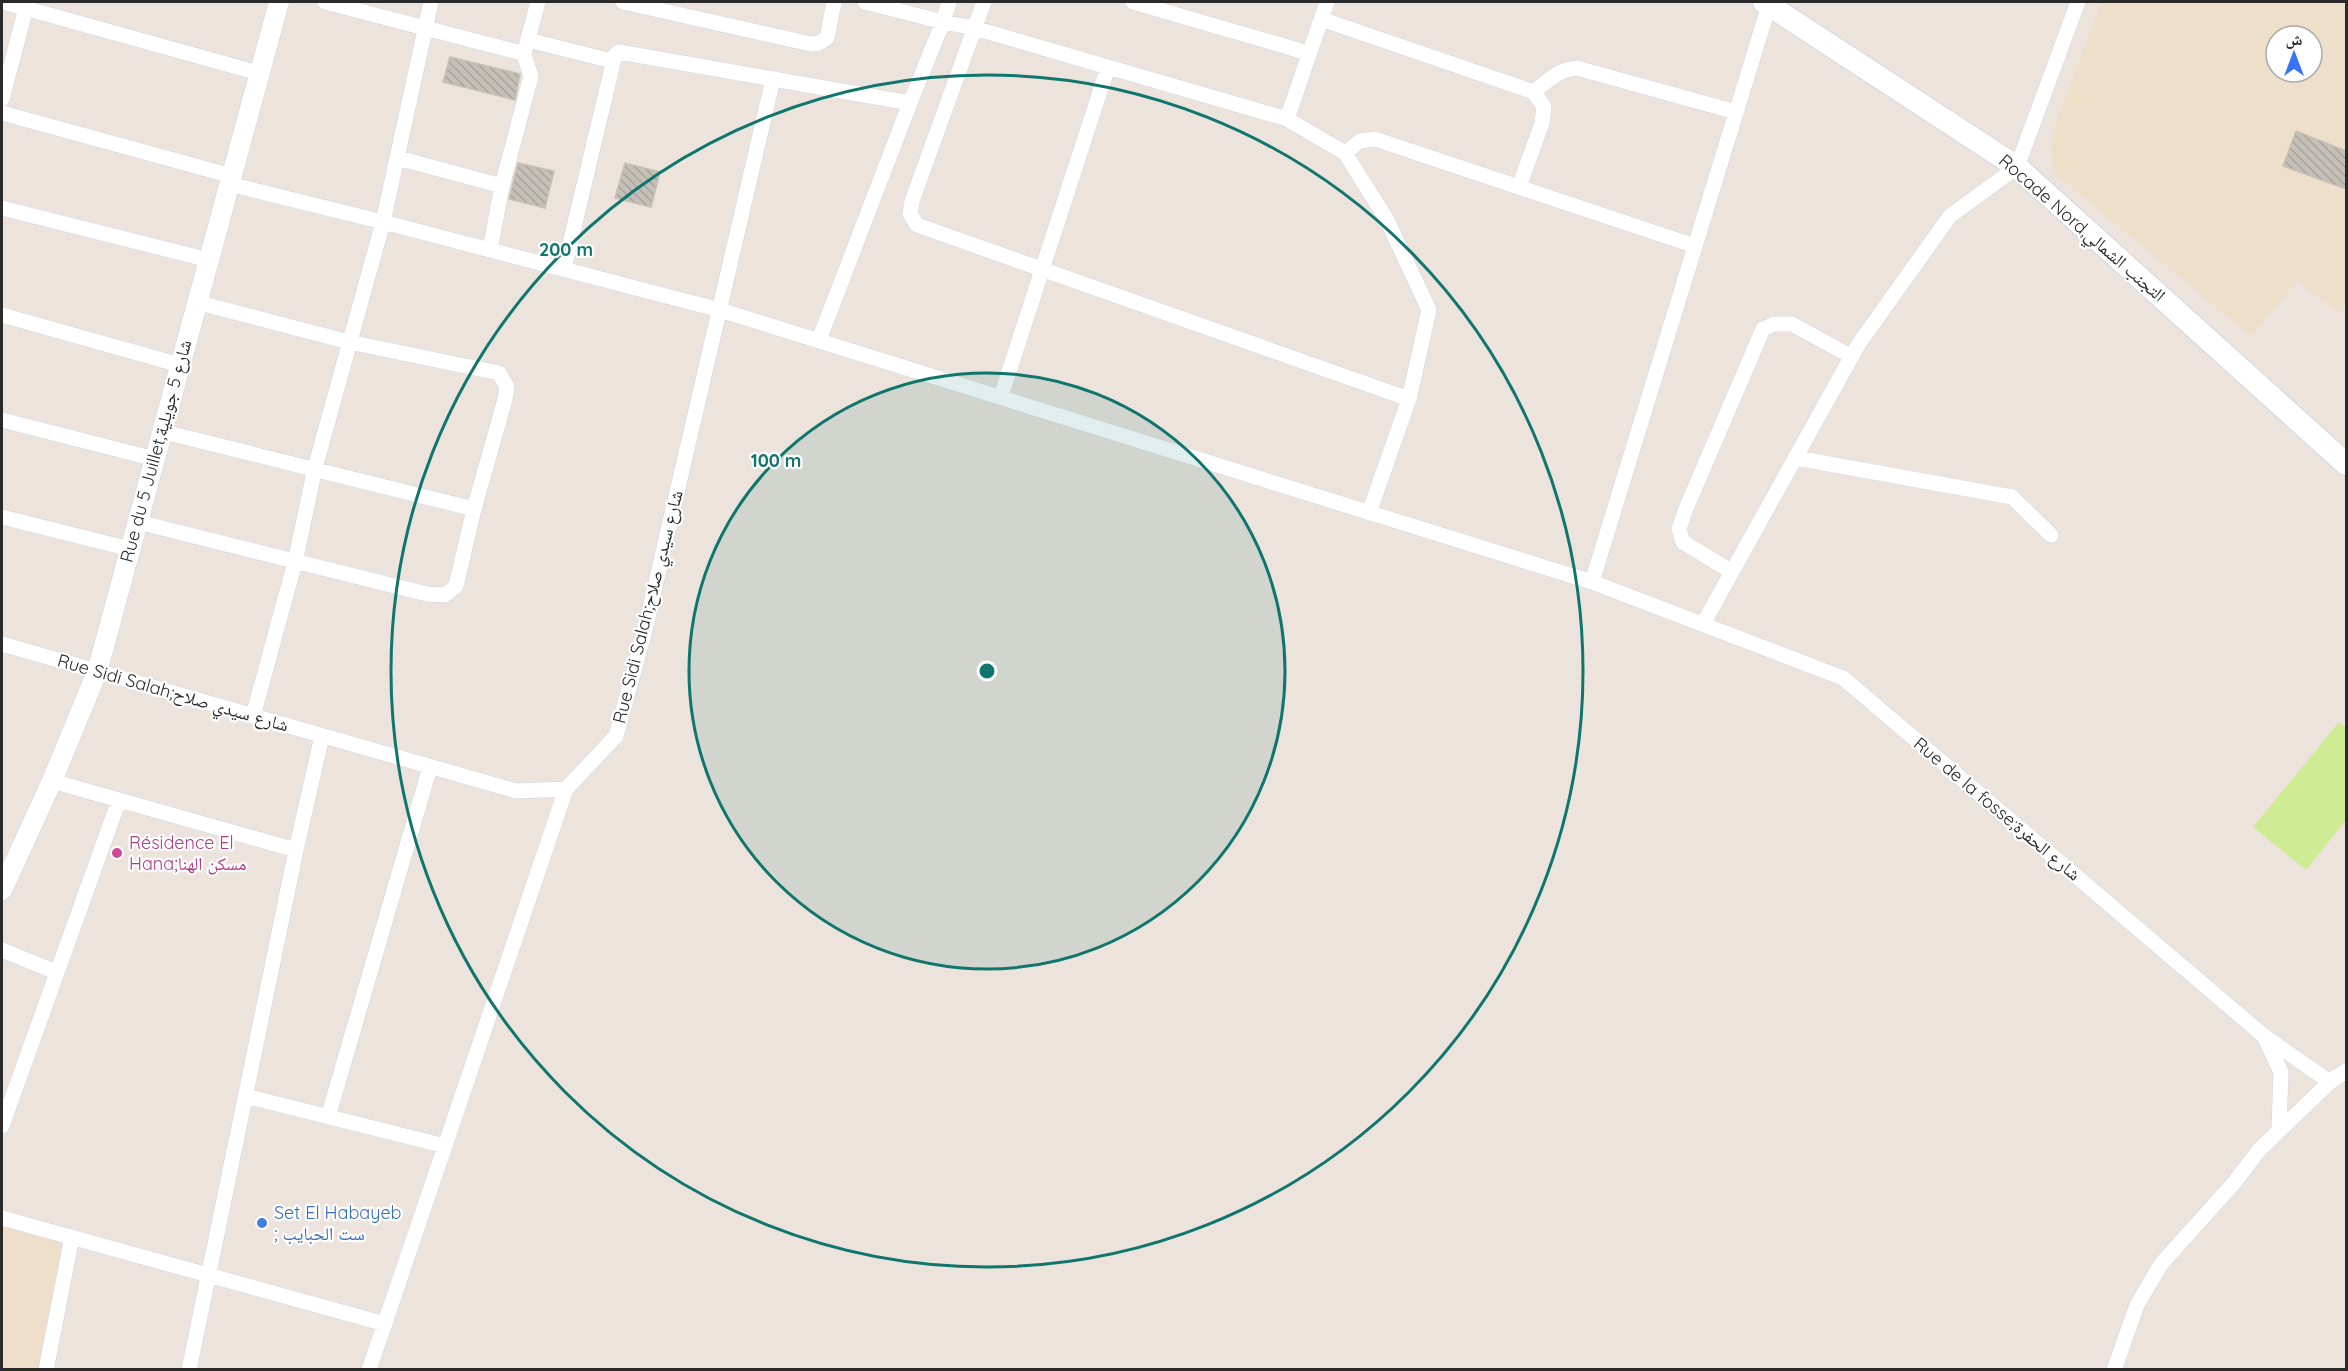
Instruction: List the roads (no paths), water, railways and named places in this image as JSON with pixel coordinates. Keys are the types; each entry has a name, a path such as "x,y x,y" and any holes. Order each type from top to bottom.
{"main road":[{"name":"Rocade Nord,التجنب الشمالي","path":"1768,2 2017,167 2346,465"}],"street":[{"path":"3,2 259,73"},
{"name":"Rue du 5 Juillet,شارع 5 جويلية","path":"2,890 52,781 97,672 279,2"},
{"path":"325,2 426,28 612,61"},
{"path":"253,716 295,562 315,468 383,222 431,2"},
{"path":"490,250 502,186 531,76 525,46 538,2"},
{"path":"622,2 811,44 819,44 827,38 834,2"},
{"path":"866,2 974,28 1287,119 1345,153 1387,220 1429,310 1408,399 1369,513"},
{"path":"819,340 949,2"},
{"path":"984,2 912,201 910,214 917,225 1408,399"},
{"path":"1133,2 1308,53"},
{"path":"1287,119 1327,2"},
{"path":"1592,582 1768,2"},
{"path":"1703,624 1852,357 1950,216 2017,167 2078,2"},
{"path":"2,99 26,8"},
{"path":"1321,19 1534,92 1544,106 1542,123 1519,187"},
{"path":"564,269 612,61 620,52 910,103"},
{"path":"1001,396 1108,67"},
{"path":"1534,92 1553,75 1577,68 1736,112"},
{"name":"Rue Sidi Salah;شارع سيدي صلاح","path":"2,644 516,791 566,789 616,736 644,634 773,79"},
{"name":"Rue de la fosse;شارع الحفرة","path":"2,113 230,180 720,310 819,340 1592,582 1843,678 2264,1036 2331,1082 2341,1074"},
{"path":"1345,153 1360,141 1375,139 1695,246"},
{"path":"398,158 502,186"},
{"path":"2,208 208,260"},
{"path":"138,522 427,594 445,595 456,586 474,509 505,399 507,387 499,373 349,342 196,302"},
{"path":"2,315 180,365"},
{"path":"1732,572 1683,542 1679,529 1763,329 1774,324 1792,324 1852,357"},
{"path":"2,420 155,459"},
{"path":"164,432 474,509"},
{"path":"1796,458 2012,497 2051,535"},
{"path":"2,517 130,549"},
{"path":"189,1370 296,850 322,736"},
{"path":"328,1117 430,767"},
{"path":"52,781 296,850"},
{"path":"369,1370 566,789"},
{"path":"2,1126 119,800"},
{"path":"2,950 56,972"},
{"name":"Rue de la fosse;شارع الحفرة","path":"2264,1036 2281,1071 2279,1130"},
{"name":"Rue de la fosse;شارع الحفرة","path":"2114,1370 2137,1305 2162,1264 2234,1183 2259,1150 2341,1074"},
{"path":"245,1096 445,1146"},
{"path":"2,1218 385,1324"},
{"path":"46,1370 72,1237"}],"place":[{"name":"Résidence El Hana;مسكن الهنا","path":"117,853"},
{"name":"Set El Habayeb ; ست الحبايب","path":"262,1223"}]}
